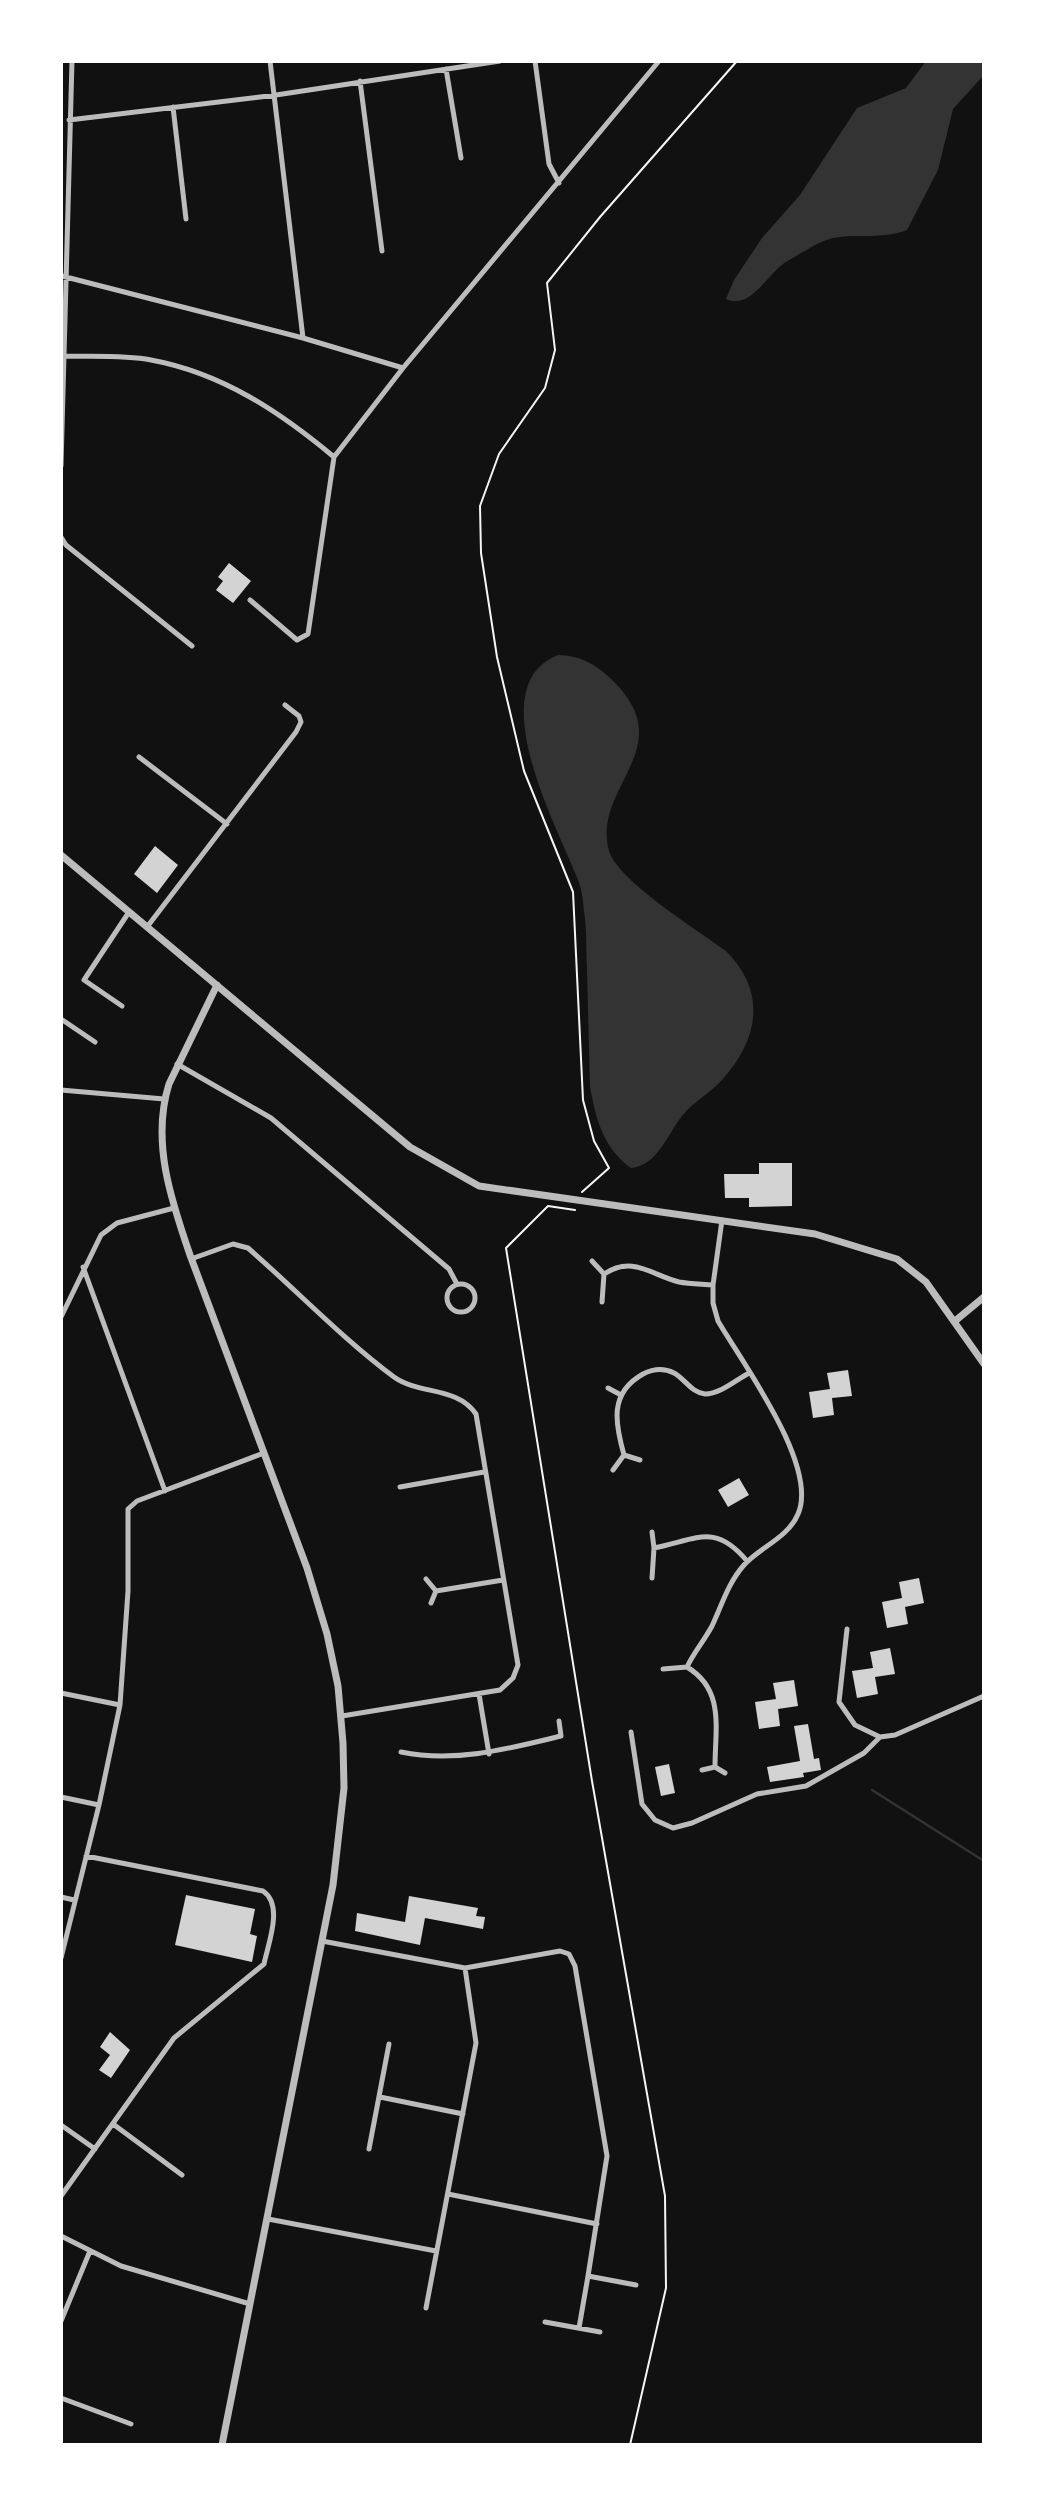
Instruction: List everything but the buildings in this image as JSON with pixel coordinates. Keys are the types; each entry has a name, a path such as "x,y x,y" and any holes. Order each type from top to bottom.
{"street":[{"path":"61,466 65,356 63,276 72,61"},
{"path":"270,61 303,338"},
{"path":"69,120 276,95 500,61"},
{"path":"535,61 549,164 558,183"},
{"path":"250,600 297,640 308,634 334,457 403,368 659,61"},
{"path":"446,69 461,158"},
{"path":"360,81 382,251"},
{"path":"173,107 186,219"},
{"path":"63,276 303,338 403,368"},
{"path":"65,356 150,360 217,380 287,418 334,457"},
{"path":"61,537 66,545 192,646"},
{"path":"147,927 296,732 301,722 299,716 285,705"},
{"path":"139,757 227,824"},
{"path":"61,855 410,1147 463,1179 479,1186 815,1234 897,1259 926,1282 984,1364"},
{"path":"122,1006 84,980 129,912"},
{"path":"217,985 177,1064 164,1099 162,1155 174,1208 191,1258 307,1568 327,1634 342,1716 341,1818 322,1941 298,2051 268,2219 222,2445"},
{"path":"61,1019 94,1042"},
{"path":"177,1064 271,1118 444,1265 457,1284"},
{"path":"61,1090 164,1099"},
{"path":"61,1317 95,1243 108,1228 174,1208"},
{"path":"687,1667 696,1647 710,1630 732,1579 747,1561 792,1524 798,1514 803,1494 793,1449 718,1321 713,1303 713,1285 722,1220"},
{"path":"191,1258 233,1244 248,1248 395,1378 468,1404 475,1414 518,1665 513,1678 500,1690 342,1716"},
{"path":"592,1261 604,1274 601,1302"},
{"path":"604,1274 614,1268 634,1265 680,1282 713,1285"},
{"path":"83,1267 165,1491"},
{"path":"457,1284 468,1285 475,1293 472,1306 462,1312 454,1310 448,1302 449,1290 457,1284"},
{"path":"955,1321 984,1297"},
{"path":"624,1455 615,1420 621,1395 639,1377 657,1369 673,1373 694,1390 706,1394 715,1392 749,1373"},
{"path":"608,1388 621,1395"},
{"path":"61,1958 99,1805 120,1705 128,1583 128,1509 137,1501 264,1453"},
{"path":"624,1455 640,1460"},
{"path":"613,1470 624,1455"},
{"path":"400,1487 484,1472"},
{"path":"652,1532 652,1578"},
{"path":"654,1548 713,1535 730,1542 747,1561"},
{"path":"426,1580 436,1591"},
{"path":"436,1591 503,1580"},
{"path":"431,1602 436,1591"},
{"path":"847,1629 839,1702 855,1725 880,1737 895,1735 984,1696"},
{"path":"663,1669 687,1667 706,1682 713,1692 715,1767"},
{"path":"61,1693 120,1705"},
{"path":"479,1694 489,1754"},
{"path":"401,1752 425,1757 489,1754 561,1736 559,1721"},
{"path":"631,1732 642,1804 655,1820 673,1828 692,1823 757,1794 806,1786 863,1754 880,1737"},
{"path":"702,1770 715,1767 725,1773"},
{"path":"61,1797 99,1805"},
{"path":"61,2196 174,2038 264,1964 274,1905 263,1891 86,1856"},
{"path":"61,1897 74,1900"},
{"path":"322,1941 465,1968 560,1951 569,1954 575,1966 607,2156 579,2328"},
{"path":"426,2308 476,2043 465,1968"},
{"path":"369,2149 389,2043"},
{"path":"380,2097 463,2114"},
{"path":"113,2124 182,2175"},
{"path":"61,2125 95,2150"},
{"path":"448,2194 597,2224"},
{"path":"268,2219 436,2251"},
{"path":"61,2236 121,2266 186,2288 250,2304"},
{"path":"61,2321 90,2252"},
{"path":"588,2276 636,2285"},
{"path":"545,2322 600,2332"},
{"path":"61,2398 131,2424"}],"path":[{"path":"582,1192 609,1168 594,1140 583,1100 573,892 536,804 518,750 492,632 481,553 480,506 499,454 545,388 555,350 547,283 600,217 737,61"},
{"path":"575,1210 548,1206 506,1248 592,1781 665,2196 666,2288 630,2445"}],"shaded area":[{"path":"926,61 984,61 984,75 953,109 938,170 907,230 888,235 828,240 781,265 744,300 726,299 734,280 762,238 800,195 857,108 906,88"},
{"path":"558,655 580,659 610,678 630,703 639,725 637,746 612,806 607,828 609,851 627,876 643,891 726,951 748,983 753,999 750,1032 734,1064 717,1085 686,1111 655,1155 640,1166 631,1168 607,1142 595,1110 590,1087 586,933 582,896 578,880 542,795 531,760 525,727 525,696 535,672"}],"waterway":[{"path":"872,1790 984,1861"}]}
